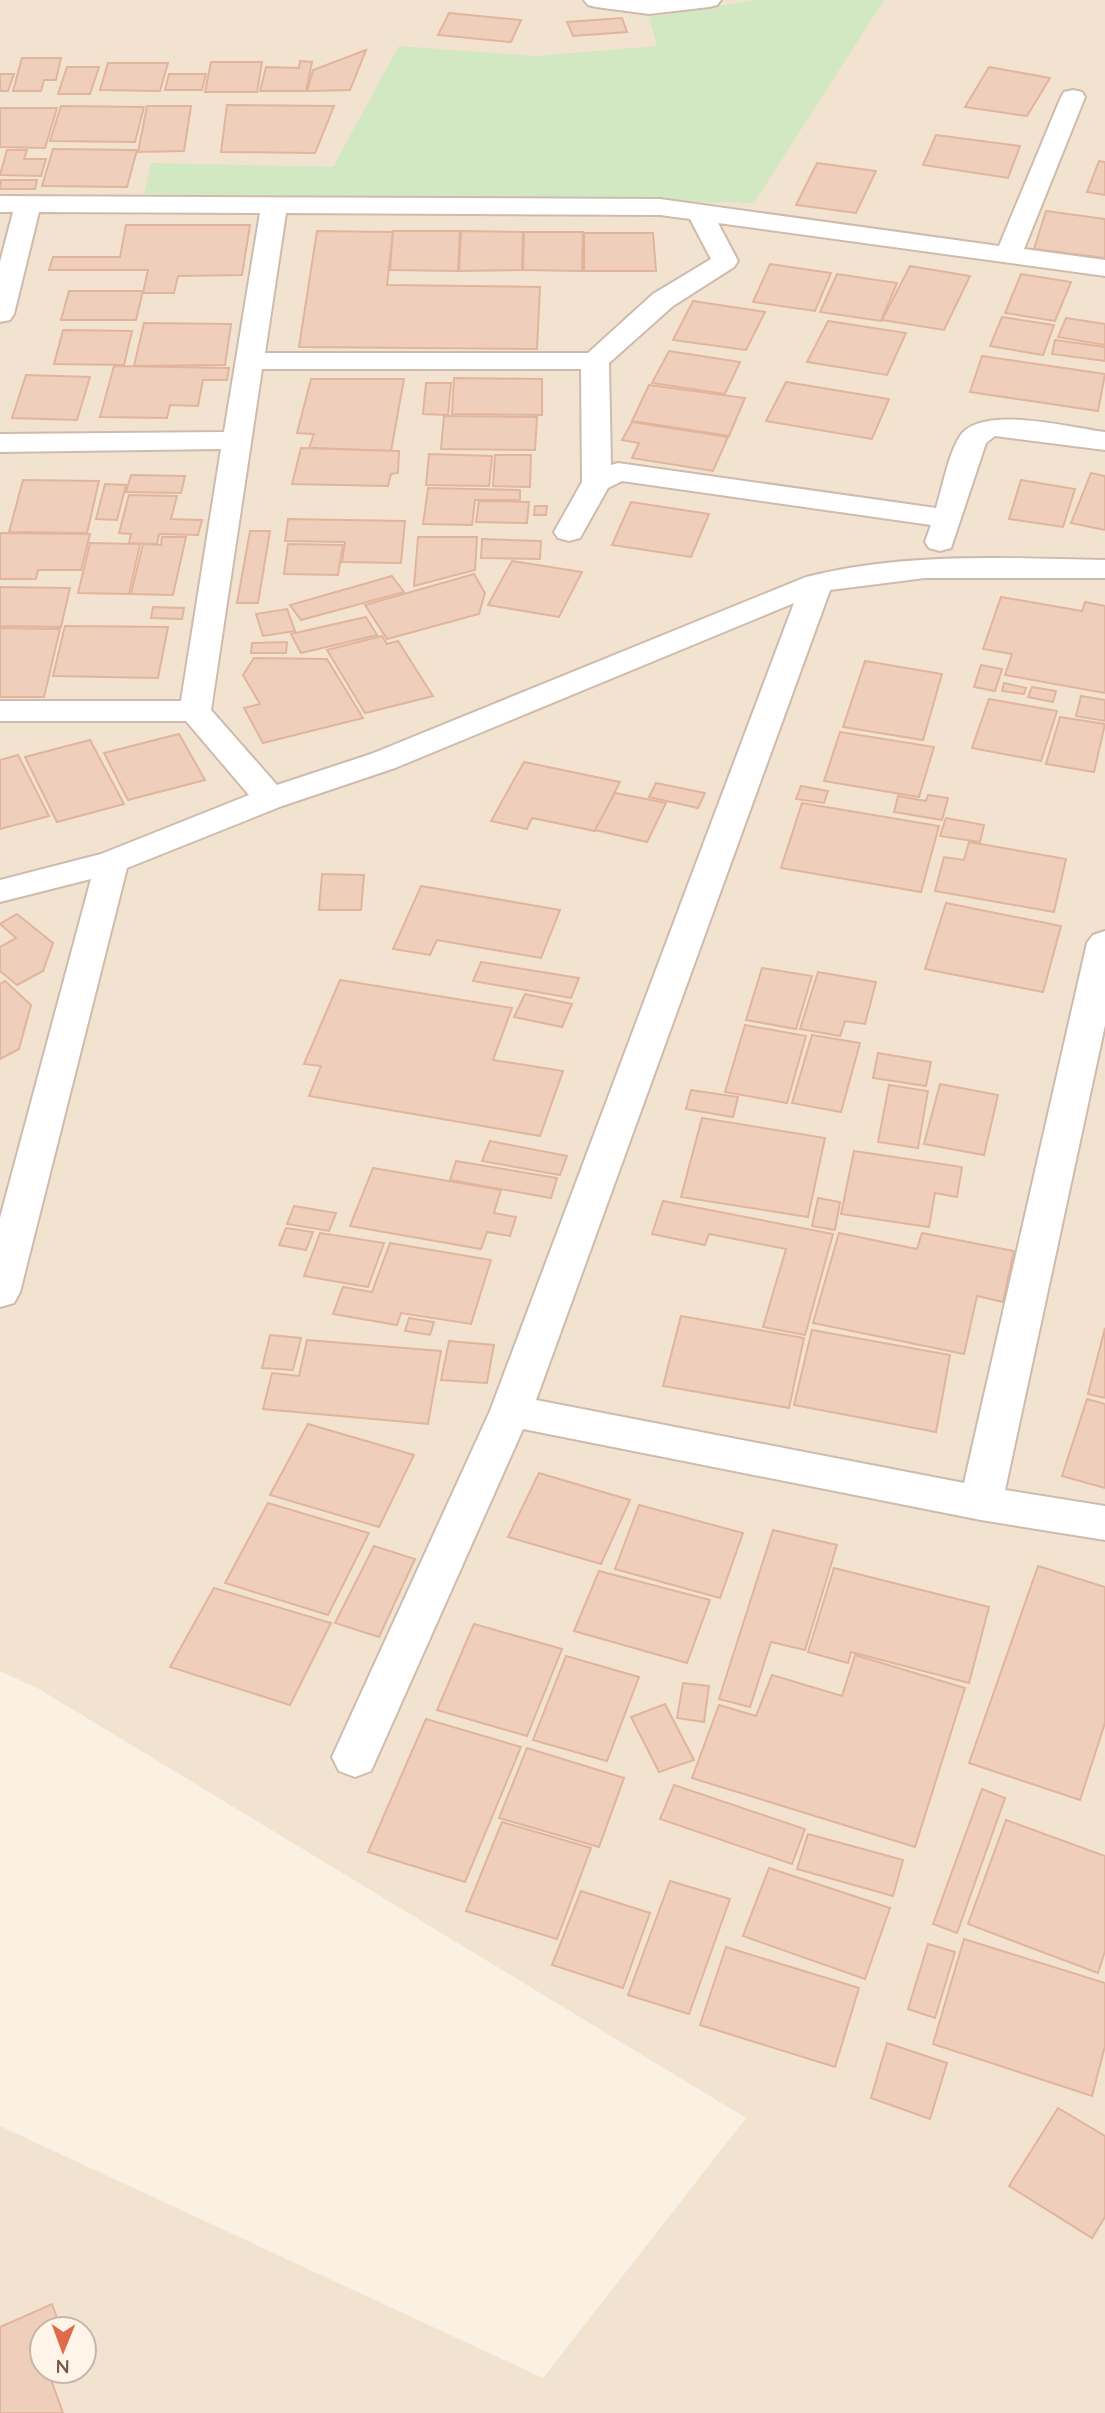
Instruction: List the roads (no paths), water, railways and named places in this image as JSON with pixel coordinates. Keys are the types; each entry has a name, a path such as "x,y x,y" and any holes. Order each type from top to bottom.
{"street":[{"path":"596,0 649,8 709,0"},
{"path":"1009,254 1073,97"},
{"path":"0,204 617,206 699,211 1105,268"},
{"path":"0,314 28,204"},
{"path":"270,799 195,711 274,204"},
{"path":"250,360 595,361 663,300 725,261 699,211"},
{"path":"569,532 597,482 595,361"},
{"path":"932,568 974,439 985,430 998,427 1105,441"},
{"path":"0,443 237,440"},
{"path":"597,482 618,472 639,474 947,518"},
{"path":"0,891 112,862 270,799 383,761 817,583 867,572 932,568 1105,569"},
{"path":"355,1757 511,1411 817,583"},
{"path":"0,711 195,711"},
{"path":"0,1292 112,862"},
{"path":"981,1503 1105,943"},
{"path":"511,1411 981,1503 1105,1523"}]}
